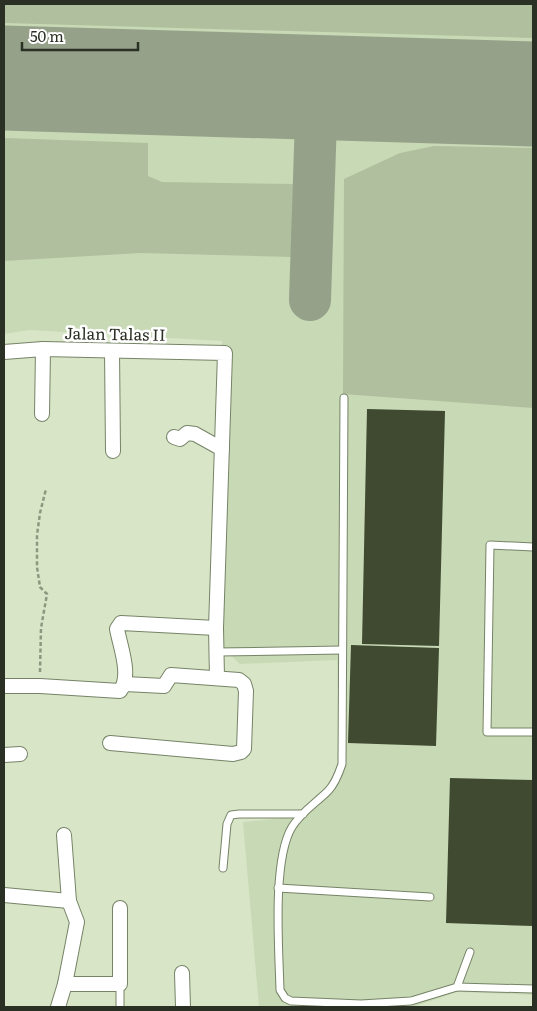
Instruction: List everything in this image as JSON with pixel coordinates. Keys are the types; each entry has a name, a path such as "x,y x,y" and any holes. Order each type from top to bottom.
{"street":[{"name":"Jalan Talas II","path":"4,352 43,349 225,353 222,449"},
{"path":"42,414 43,349"},
{"path":"112,351 113,451"},
{"path":"174,437 180,439 187,433 195,434 222,449 216,628 217,678"},
{"path":"4,686 40,686 120,691 125,684 123,656 117,629 121,623 216,628"},
{"path":"110,743 233,754 244,749 246,691 244,684 239,680 171,675 164,686 125,684"},
{"path":"4,755 20,754"},
{"path":"58,1007 65,984 77,922 69,901 64,835"},
{"path":"4,895 69,901"},
{"path":"65,984 120,984 120,908"},
{"path":"182,973 183,1007"}],"lane":[{"path":"344,398 342,764 330,790 302,814 286,840 278,888 280,990 285,998 291,1001 361,1004 412,1001 457,987 533,989"},
{"path":"533,547 490,545 487,732 533,732"},
{"path":"217,652 342,650"},
{"path":"223,868 227,824 232,816 239,814 302,814"},
{"path":"278,888 430,897"},
{"path":"457,987 470,952"},
{"path":"120,984 120,1007"}],"path":[{"path":"40,686 41,628 47,594 40,587 37,535 46,489"}],"shaded area":[{"path":"4,4 533,4 533,995 457,992 413,1007 259,1007 243,822 293,817 341,779 337,660 240,664 213,639 222,341 29,330 4,334"},
{"path":"4,4 533,4 533,38 4,23"},
{"path":"4,138 148,143 148,176 162,182 293,184 292,257 141,253 4,261"},
{"path":"434,146 533,148 533,408 343,394 344,179 400,153"}],"building":[{"path":"367,409 445,411 439,646 362,644"},
{"path":"351,645 439,648 436,746 348,743"},
{"path":"450,778 533,780 533,926 446,923"}],"taxiway":[{"path":"310,300 317,88"}],"runway":[{"path":"4,78 533,94"}]}
